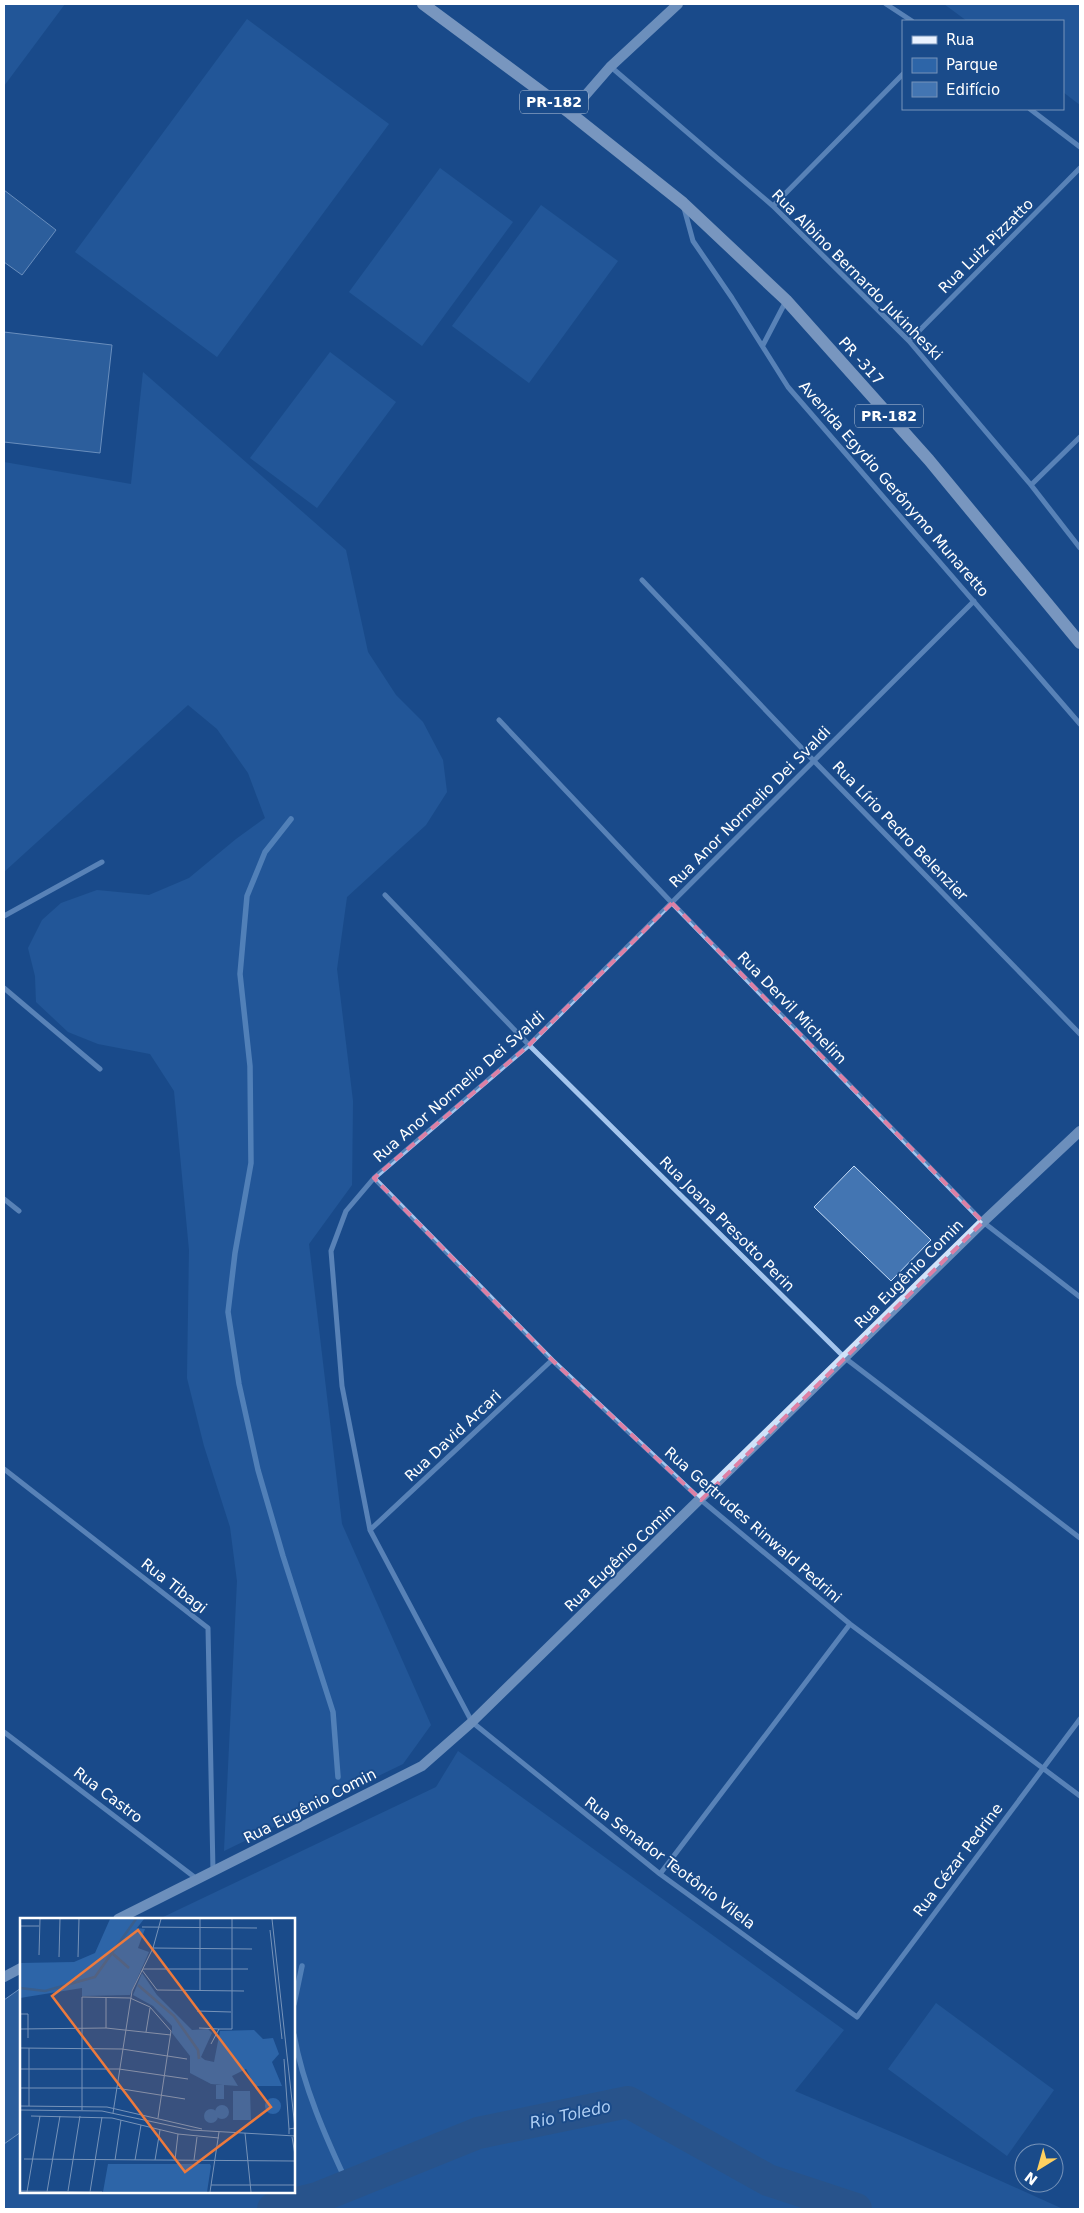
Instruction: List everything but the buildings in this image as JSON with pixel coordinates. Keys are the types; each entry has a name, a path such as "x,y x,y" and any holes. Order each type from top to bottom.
{"main road":[{"name":"PR-182","path":"422,4 570,114 683,203"},
{"name":"PR -317","path":"683,203 786,300 967,504 1080,643"}],"street":[{"path":"570,114 610,67 678,4"},
{"path":"886,4 910,20"},
{"name":"Rua Albino Bernardo Jukinheski","path":"610,67 773,206 909,341 1031,485 1080,548"},
{"path":"773,206 902,75"},
{"path":"1031,110 1080,147"},
{"name":"Rua Luiz Pizzatto","path":"909,341 1080,168"},
{"name":"Avenida Egydio Gerônymo Munaretto","path":"683,203 693,241 788,387 1080,724"},
{"path":"762,345 786,300"},
{"path":"1031,485 1080,437"},
{"name":"Rua Lírio Pedro Belenzier","path":"642,580 814,761 1080,1034"},
{"name":"Rua Anor Normelio Dei Svaldi","path":"472,1722 370,1530 342,1386 331,1251 346,1211 374,1178 529,1045 974,601"},
{"name":"Rua Dervil Michelim","path":"499,720 672,903 983,1222 1080,1297"},
{"path":"4,916 102,862"},
{"name":"Rua Joana Presotto Perin","path":"385,895 529,1045 845,1358 1080,1538"},
{"path":"4,988 100,1069"},
{"name":"Rua Eugênio Comin","path":"120,1918 422,1766 472,1722 983,1222 1080,1131"},
{"name":"Rua Gertrudes Rinwald Pedrini","path":"374,1178 552,1360 701,1500 850,1624 1080,1796"},
{"path":"4,1199 19,1211"},
{"name":"Rua David Arcari","path":"370,1530 552,1360"},
{"name":"Rua Tibagi","path":"4,1469 208,1628 213,1871"},
{"path":"660,1874 850,1624"},
{"name":"Rua Cézar Pedrine","path":"857,2017 1080,1719"},
{"name":"Rua Senador Teotônio Vilela","path":"472,1722 660,1874 857,2017"},
{"name":"Rua Castro","path":"4,1732 197,1879"},
{"path":"4,1977 20,1969"}],"highlighted area":[{"path":"672,903 983,1222 701,1500 552,1360 374,1178 529,1045"}],"green space":[{"path":"4,4 65,4 4,86"},
{"path":"944,4 1080,4 1080,105 1064,93 1064,20 966,20"},
{"path":"247,19 389,124 217,357 75,252"},
{"path":"440,168 513,222 422,346 349,292"},
{"path":"541,205 618,261 529,383 452,326"},
{"path":"330,352 396,402 317,508 250,458"},
{"path":"143,372 346,550 368,652 396,695 423,722 443,760 447,792 426,825 347,897 337,969 353,1101 352,1185 309,1244 342,1524 431,1725 403,1764 224,1851 237,1581 230,1527 204,1446 187,1378 189,1250 174,1091 150,1054 98,1044 68,1032 36,1002 35,976 28,948 42,920 61,903 97,890 149,895 189,878 265,818 248,773 217,729 188,705 4,872 4,462 131,484"},
{"path":"458,1751 844,2030 795,2091 1014,2187 1014,2193 1027,2193 1063,2209 4,2209 4,2144 20,2133 20,2193 295,2193 295,1918 161,1918 436,1787"},
{"path":"936,2003 1054,2090 1016,2143 1014,2143 1014,2146 1007,2156 888,2069"}],"waterway":[{"path":"291,819 265,852 247,896 240,974 250,1066 251,1163 235,1253 228,1312 239,1384 258,1470 283,1556 333,1712 338,1777"},
{"path":"295,1999 302,1966"},
{"path":"295,2040 309,2092 348,2185"},
{"name":"Rio Toledo","path":"273,2209 317,2198 478,2133 628,2102 768,2180 856,2209"}]}
